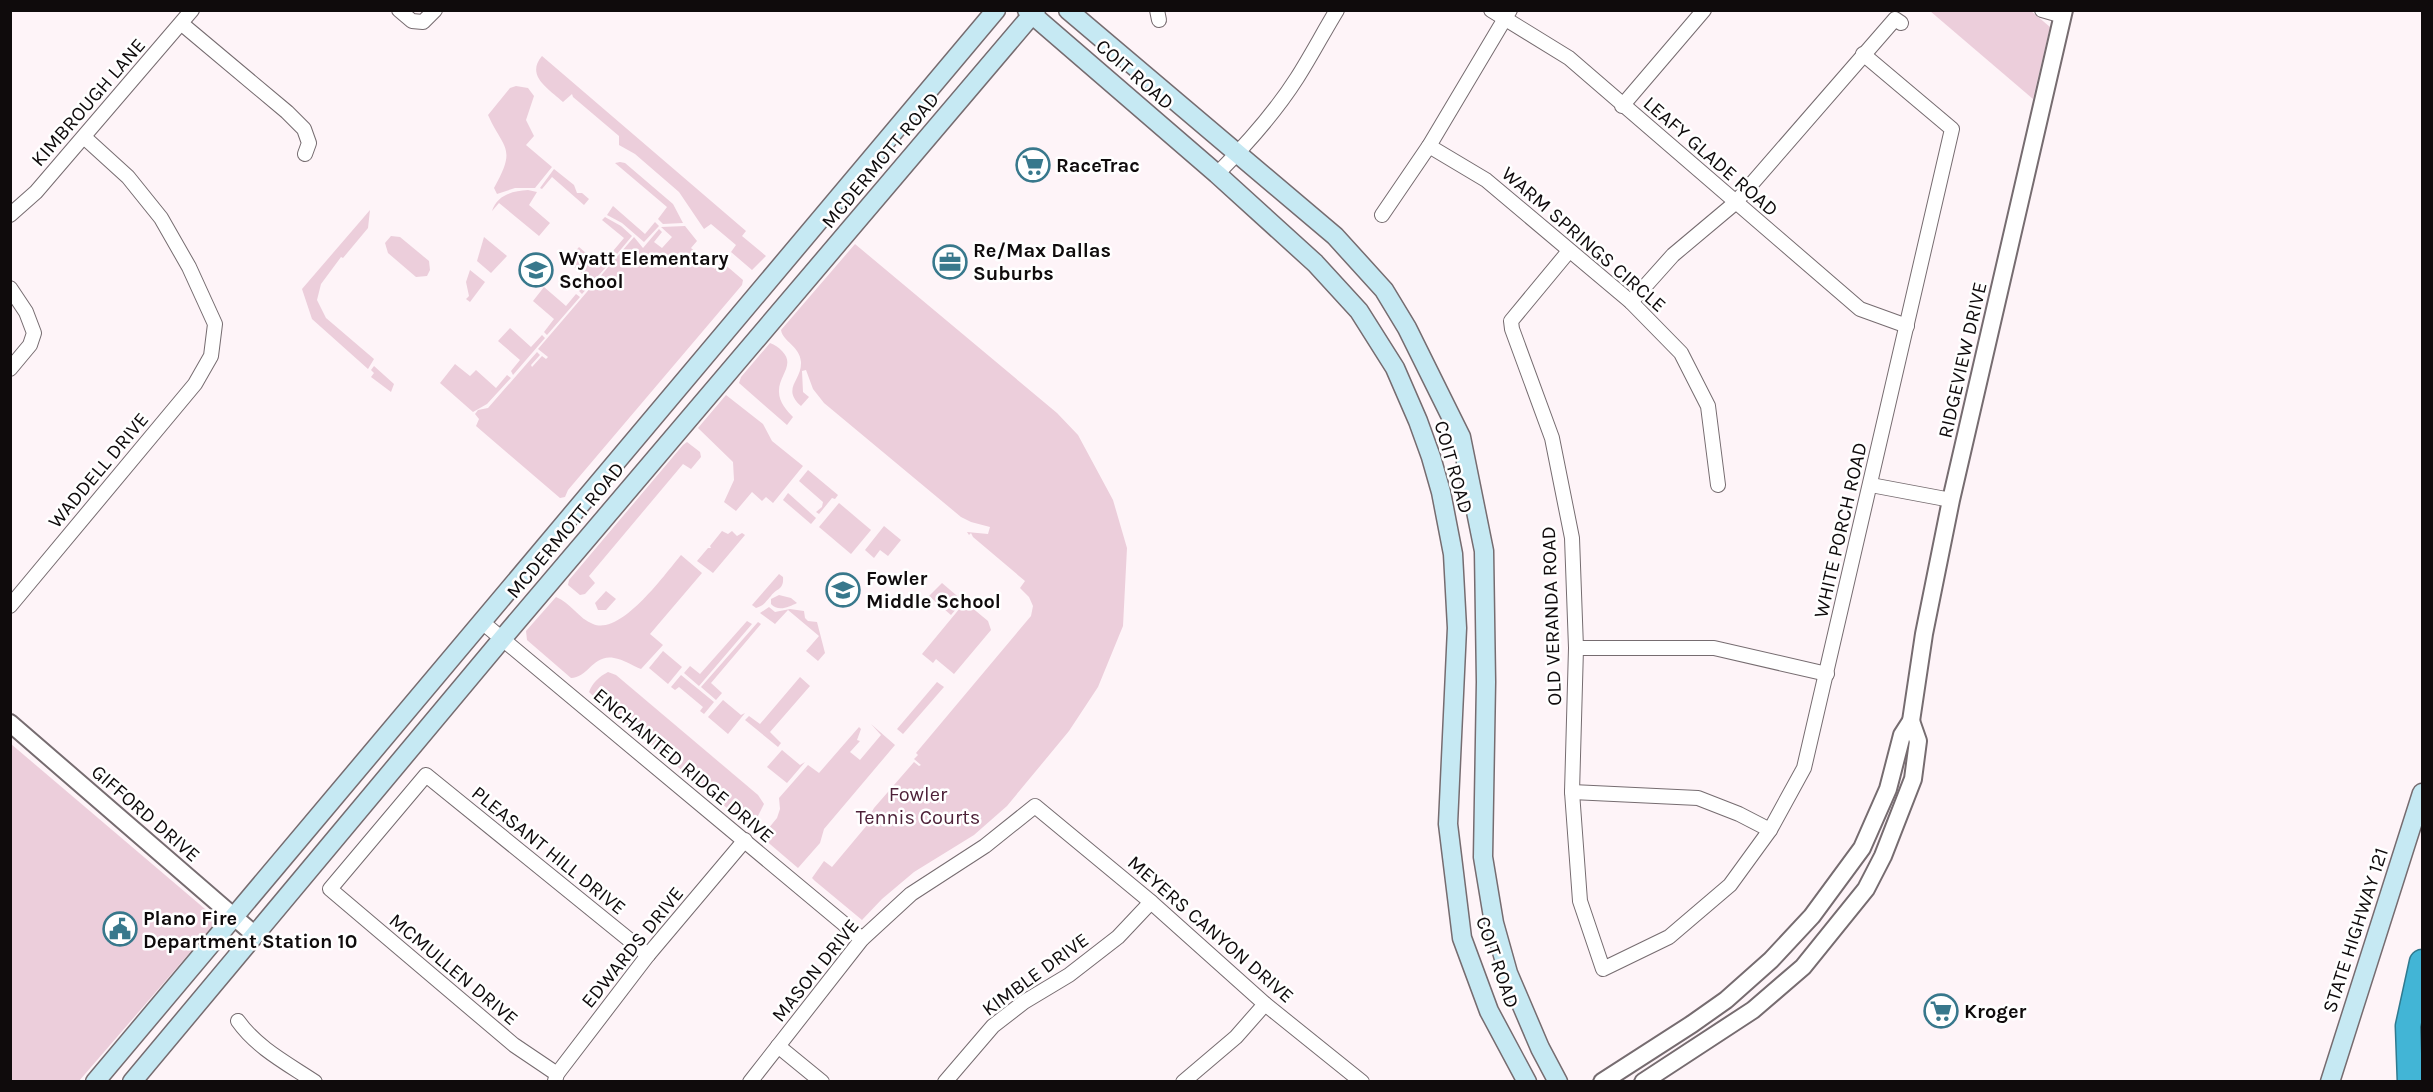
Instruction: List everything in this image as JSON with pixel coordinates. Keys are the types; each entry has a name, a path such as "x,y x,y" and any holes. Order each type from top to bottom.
{"highway":[{"path":"2410,1082 2408,1026 2422,962"},
{"path":"2410,1082 2422,1036"}],"main road":[{"name":"MCDERMOTT ROAD","path":"96,1082 996,10"},
{"name":"COIT ROAD","path":"1068,10 1335,236 1384,290 1407,328 1461,437 1484,551 1486,682 1483,857 1494,923 1508,973 1540,1048 1558,1082"},
{"name":"MCDERMOTT ROAD","path":"132,1082 502,639 1032,12"},
{"name":"COIT ROAD","path":"1032,12 1315,263 1359,311 1395,368 1425,439 1441,492 1453,555 1457,599 1448,824 1462,938 1489,1011 1527,1082"},
{"path":"835,202 857,220"},
{"path":"703,358 724,377"},
{"path":"1454,671 1486,682"},
{"path":"1454,693 1486,682"},
{"name":"STATE HIGHWAY 121","path":"2330,1082 2422,792"},
{"path":"329,804 350,820"},
{"path":"149,1018 171,1035"}],"street":[{"name":"KIMBROUGH LANE","path":"10,215 36,192 192,10"},
{"path":"399,10 412,21 423,22 435,10"},
{"path":"1217,174 1266,121 1297,79 1316,42 1337,10"},
{"name":"LEAFY GLADE ROAD","path":"1491,10 1507,15 1569,58 1735,204 1860,309 1907,326"},
{"path":"1622,106 1704,10"},
{"path":"2042,10 2064,13"},
{"name":"RIDGEVIEW DRIVE","path":"1602,1082 1726,1000 1771,960 1812,915 1862,848 1888,789 1902,735 1911,721 1924,634 1951,500 2064,13"},
{"path":"1382,215 1429,146 1507,15"},
{"path":"1631,302 1672,255 1735,204 1894,20 1901,23"},
{"path":"182,24 304,129 309,142 305,154"},
{"name":"WHITE PORCH ROAD","path":"1603,969 1669,937 1730,885 1770,830 1804,768 1952,129 1863,54"},
{"name":"WADDELL DRIVE","path":"10,606 195,384 211,356 215,324 189,267 161,218 128,177 84,137"},
{"name":"WARM SPRINGS CIRCLE","path":"1429,146 1486,180 1631,302 1681,353 1708,406 1718,485"},
{"name":"OLD VERANDA ROAD","path":"1569,251 1512,321 1514,336 1552,438 1572,538 1576,648 1572,792 1580,901 1603,969"},
{"path":"10,288 26,312 34,333 30,345 10,369"},
{"path":"1871,485 1951,500"},
{"name":"ENCHANTED RIDGE DRIVE","path":"482,622 862,939"},
{"path":"1576,648 1714,648 1827,674"},
{"name":"RIDGEVIEW DRIVE","path":"1643,1082 1761,1003 1803,967 1866,889 1883,856 1913,778 1918,741 1911,721"},
{"name":"GIFFORD DRIVE","path":"10,723 255,934"},
{"name":"MCMULLEN DRIVE","path":"426,775 330,889 556,1078"},
{"name":"PLEASANT HILL DRIVE","path":"426,775 648,955"},
{"path":"1572,792 1698,798 1739,814 1770,830"},
{"name":"MEYERS CANYON DRIVE","path":"1035,806 1151,902 1265,1004 1362,1082"},
{"name":"MASON DRIVE","path":"750,1082 862,939 911,894 976,852 1035,806"},
{"name":"EDWARDS DRIVE","path":"556,1078 648,955 745,840"},
{"name":"KIMBLE DRIVE","path":"945,1082 993,1026 1024,1002 1069,975 1118,937 1151,902"},
{"path":"1183,1082 1236,1037 1265,1004"},
{"path":"238,1021 246,1033 315,1082"},
{"path":"778,1046 822,1082"}],"green space":[{"path":"1930,11 2031,11 2050,27 2033,99"},
{"path":"542,56 746,231 742,236 766,256 752,270 731,252 736,245 711,224 704,229 679,192 635,154 619,145 619,136 572,94 563,102 541,82 536,70 537,63"},
{"path":"516,86 528,88 534,96 526,120 534,136 526,145 552,167 535,188 515,188 497,194 494,188 505,164 506,149 488,115 510,88"},
{"path":"615,163 625,163 673,204 683,223 663,224 658,219 667,207"},
{"path":"554,169 574,185 577,193 582,193 589,199 584,205 552,177 542,189 540,188"},
{"path":"528,190 537,192 529,205 550,223 539,236 499,203 492,211 497,201 506,195"},
{"path":"613,206 645,234 655,222 659,226 644,242 622,223 607,215"},
{"path":"370,210 368,228 343,258 341,257 321,284 317,300 326,318 374,359 368,369 312,319 302,289"},
{"path":"605,217 621,226 632,236 617,254 613,251 624,238 602,220"},
{"path":"685,226 697,241 691,248 715,269 722,262 743,280 742,285 568,490 565,497 560,498 476,426 479,419 475,414 478,410 488,408 537,352 540,355 531,365 532,367 542,356 546,359 548,357 538,349 634,237 643,248 659,229 662,232 654,242 662,248 672,237 661,227"},
{"path":"391,236 400,237 429,261 430,270 427,276 416,277 388,253 385,243"},
{"path":"484,237 507,256 491,273 477,261"},
{"name":"Fowler Tennis Courts","path":"855,244 1057,413 1078,435 1113,500 1127,548 1123,626 1098,687 1069,731 1007,806 974,835 914,872 882,899 862,920 812,878 824,861 832,867 873,818 870,815 874,808 914,762 921,765 914,759 918,755 916,753 1031,616 1033,606 1029,597 1020,588 1025,581 971,533 969,535 967,532 988,534 990,527 961,517 824,403 813,389 806,370 802,371 803,392 809,397 801,406 795,400 792,389 800,369 800,357 781,330"},
{"path":"579,247 601,266 611,254 615,257 582,294 579,291 589,279 567,261"},
{"path":"470,270 485,282 470,302 466,299 469,296 466,282"},
{"path":"544,287 566,306 576,294 580,297 547,335 544,332 554,319 533,301"},
{"path":"510,328 531,347 542,335 545,338 513,375 511,371 520,360 498,341"},
{"path":"770,343 786,356 787,366 779,386 779,396 793,417 787,425 739,383 741,377"},
{"path":"455,364 470,376 476,370 496,388 507,375 511,378 487,404 473,412 440,383"},
{"path":"374,366 394,384 391,392 371,377 374,373 371,370"},
{"path":"726,395 763,424 772,441 803,466 773,503 766,497 762,501 752,492 736,511 724,502 734,480 733,462 698,428"},
{"path":"687,442 700,452 701,457 691,469 683,464 589,576 595,583 585,594 580,595 568,585 569,580"},
{"path":"808,470 838,495 835,499 832,498 819,514 816,512 822,507 823,502 799,481"},
{"path":"788,493 816,518 811,524 783,500"},
{"path":"839,503 871,530 851,554 819,527"},
{"path":"884,526 901,540 888,556 880,550 874,558 865,550"},
{"path":"722,531 728,534 732,531 737,536 742,533 745,535 713,573 697,561 708,548 711,548 710,546"},
{"path":"681,555 702,573 650,634 663,645 641,669 621,660 607,658 601,659 577,677 571,678 527,640 526,631 556,597 593,624 604,625 616,621 642,601"},
{"path":"779,574 783,577 781,587 761,606 756,608 752,605"},
{"path":"942,583 963,601 951,615 929,596"},
{"path":"606,591 616,599 606,610 598,610 595,603"},
{"path":"779,595 791,598 797,603 777,608 771,604 771,599"},
{"path":"965,602 988,621 991,630 954,674 936,659 933,663 922,654"},
{"path":"769,607 775,612 790,609 804,611 808,621 817,622 825,653 818,661 806,651 819,636 788,610 775,624 760,613"},
{"path":"747,621 752,624 699,686 684,673 690,666 700,674"},
{"path":"758,622 761,624 711,683 722,693 716,700 701,687"},
{"path":"663,651 682,667 668,684 649,668"},
{"path":"608,672 616,675 758,795 764,804 756,820 746,824 589,692 597,680"},
{"path":"681,675 714,702 704,714 700,711 703,707 679,687 675,690 671,687"},
{"path":"800,677 810,686 770,732 781,743 778,747 745,720 749,716 760,724"},
{"path":"937,682 944,687 903,734 897,729"},
{"path":"723,700 741,715 745,713 728,734 708,717"},
{"path":"871,724 895,745 824,829 820,843 798,868 764,839 763,835 777,818 780,809 779,798 808,765 819,773 859,727 861,729 857,740 860,741 850,752 860,760 881,735"},
{"path":"11,744 218,920 79,1081 11,1081"},
{"path":"782,750 800,765 805,762 787,783 767,767"}],"place":[{"name":"RaceTrac","path":"1033,165"},
{"name":"Re/Max Dallas Suburbs","path":"950,262"},
{"name":"Wyatt Elementary School","path":"536,270"},
{"name":"Fowler Middle School","path":"843,590"},
{"name":"Plano Fire Department Station 10","path":"120,929"},
{"name":"Kroger","path":"1941,1011"}]}
